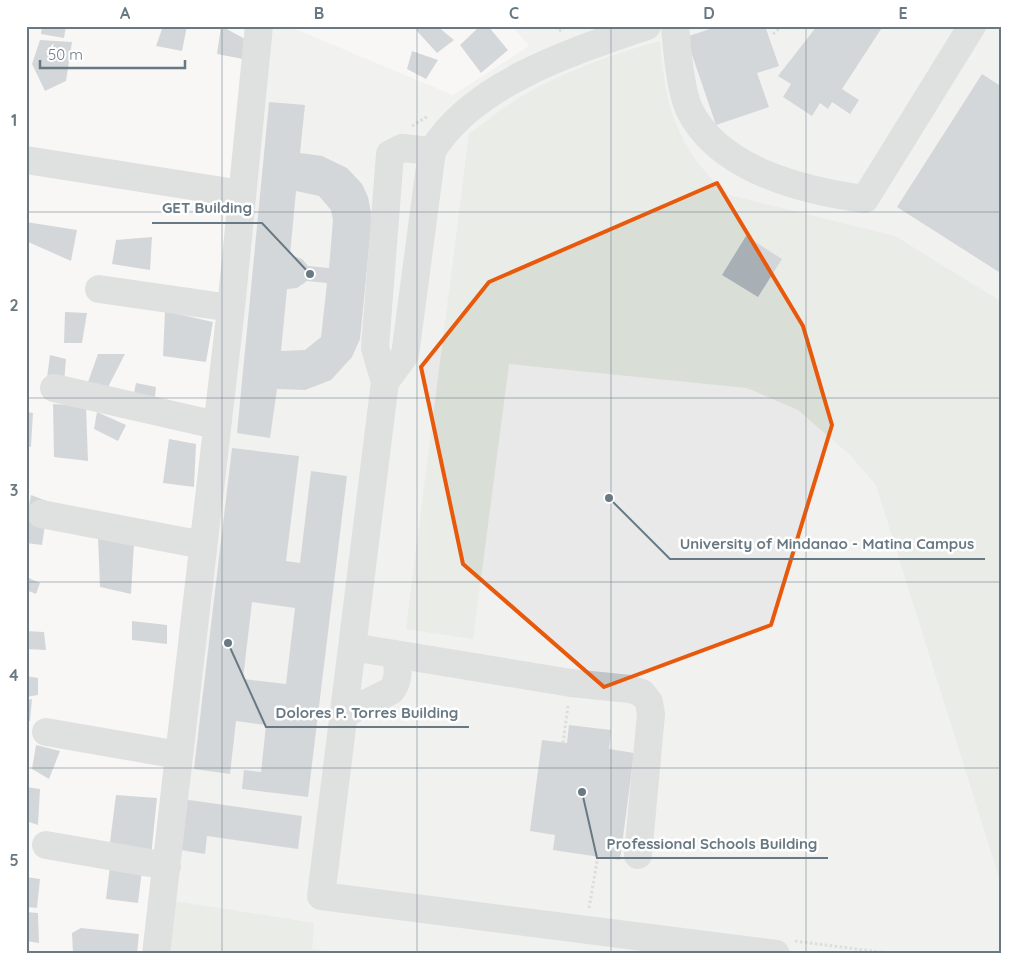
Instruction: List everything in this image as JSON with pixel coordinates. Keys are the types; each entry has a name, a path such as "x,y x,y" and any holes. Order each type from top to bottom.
{"street":[{"path":"156,954 231,308 259,26"},
{"path":"386,382 405,355 432,150 440,138 470,110 514,80 554,59 647,26"},
{"path":"674,26 678,60 689,108 707,137 744,163 784,182 827,194 865,199 972,26"},
{"path":"432,150 402,148 390,154 374,348 386,382 321,896 783,947"},
{"path":"26,160 242,194"},
{"path":"99,290 231,308"},
{"path":"54,388 216,425"},
{"path":"41,514 203,544"},
{"path":"352,647 571,683 630,689 642,693 649,702 651,714 638,855"},
{"path":"344,714 391,691 396,684 398,675 396,654"},
{"path":"46,732 179,755"},
{"path":"46,845 167,866"}],"path":[{"path":"552,36 567,26"},
{"path":"773,34 782,26"},
{"path":"406,130 431,114"},
{"path":"586,916 594,889 598,856"},
{"path":"783,947 895,954"}],"highlighted area":[{"path":"717,183 803,326 832,425 771,625 604,687 463,564 421,367 489,282"}],"shaded area":[{"path":"273,26 288,26 453,95 529,46 512,26 1002,26 1002,954 165,954 168,900"},
{"path":"660,41 662,65 670,107 677,126 697,161 729,195 895,236 1002,302 1002,887 876,485 850,455 798,410 747,388 509,364 473,639 406,629 469,134 505,107 562,75 622,52"},
{"path":"168,900 314,923 312,949 346,954 165,954"}],"building":[{"path":"42,26 66,26 64,38 41,34"},
{"path":"163,26 187,26 182,51 156,46"},
{"path":"221,26 247,40 243,59 217,54"},
{"path":"422,26 437,26 454,40 437,53 416,30"},
{"path":"480,26 488,26 508,50 481,73 460,45"},
{"path":"719,26 765,26 779,66 757,73 769,107 716,125 686,37"},
{"path":"817,26 883,26 842,89 859,100 850,114 832,102 828,109 820,103 812,116 783,97 791,84 778,76"},
{"path":"40,40 72,42 66,81 45,91 32,64"},
{"path":"412,51 438,60 426,79 407,69"},
{"path":"982,74 1002,87 1002,274 897,207"},
{"path":"269,102 305,105 300,153 322,156 347,168 362,184 368,197 372,218 360,339 352,357 331,380 305,390 277,389 270,438 237,433","holes":["296,191 319,196 331,210 333,220 329,268 308,266 302,259 290,255","307,281 327,283 321,337 305,350 281,351 287,289 297,288"]},
{"path":"26,222 77,230 71,261 26,241"},
{"path":"746,236 782,259 758,297 722,275"},
{"path":"152,237 150,270 112,264 116,240"},
{"path":"165,311 213,322 206,362 163,356"},
{"path":"65,312 87,313 82,343 64,343"},
{"path":"98,354 125,354 105,393 88,382"},
{"path":"50,355 66,359 64,383 47,378"},
{"path":"136,383 156,387 154,407 132,403"},
{"path":"53,404 86,406 88,461 54,457"},
{"path":"26,412 33,413 31,447 26,446"},
{"path":"97,412 126,425 118,441 94,429"},
{"path":"169,439 196,444 194,487 163,483"},
{"path":"232,448 299,456 286,561 300,563 311,471 347,476 308,797 242,789 244,770 261,772 266,725 236,721 230,774 194,769","holes":["252,602 295,608 286,684 243,679"]},
{"path":"31,495 52,503 49,513 29,506"},
{"path":"26,514 46,518 42,545 26,543"},
{"path":"98,537 134,544 131,594 100,587"},
{"path":"29,578 40,583 36,594 26,590"},
{"path":"132,621 167,625 167,644 132,640"},
{"path":"26,631 44,632 46,650 26,649"},
{"path":"26,676 38,678 38,695 26,697"},
{"path":"32,699 30,721 26,721 26,700"},
{"path":"569,725 611,730 609,749 634,753 620,860 553,850 555,835 530,831 542,740 567,743"},
{"path":"36,745 60,751 49,779 32,769"},
{"path":"26,787 40,789 38,825 26,821"},
{"path":"116,795 157,798 151,857 109,850"},
{"path":"182,799 302,816 298,849 207,836 205,854 175,849"},
{"path":"110,866 142,870 138,903 106,899"},
{"path":"26,877 40,879 37,908 26,907"},
{"path":"26,912 38,913 39,943 26,941"},
{"path":"81,928 139,934 137,954 73,954 72,933"}],"place":[{"name":"GET Building","path":"310,274"},
{"name":"University of Mindanao - Matina Campus","path":"609,498"},
{"name":"Dolores P. Torres Building","path":"228,643"},
{"name":"Professional Schools Building","path":"582,792"}]}
